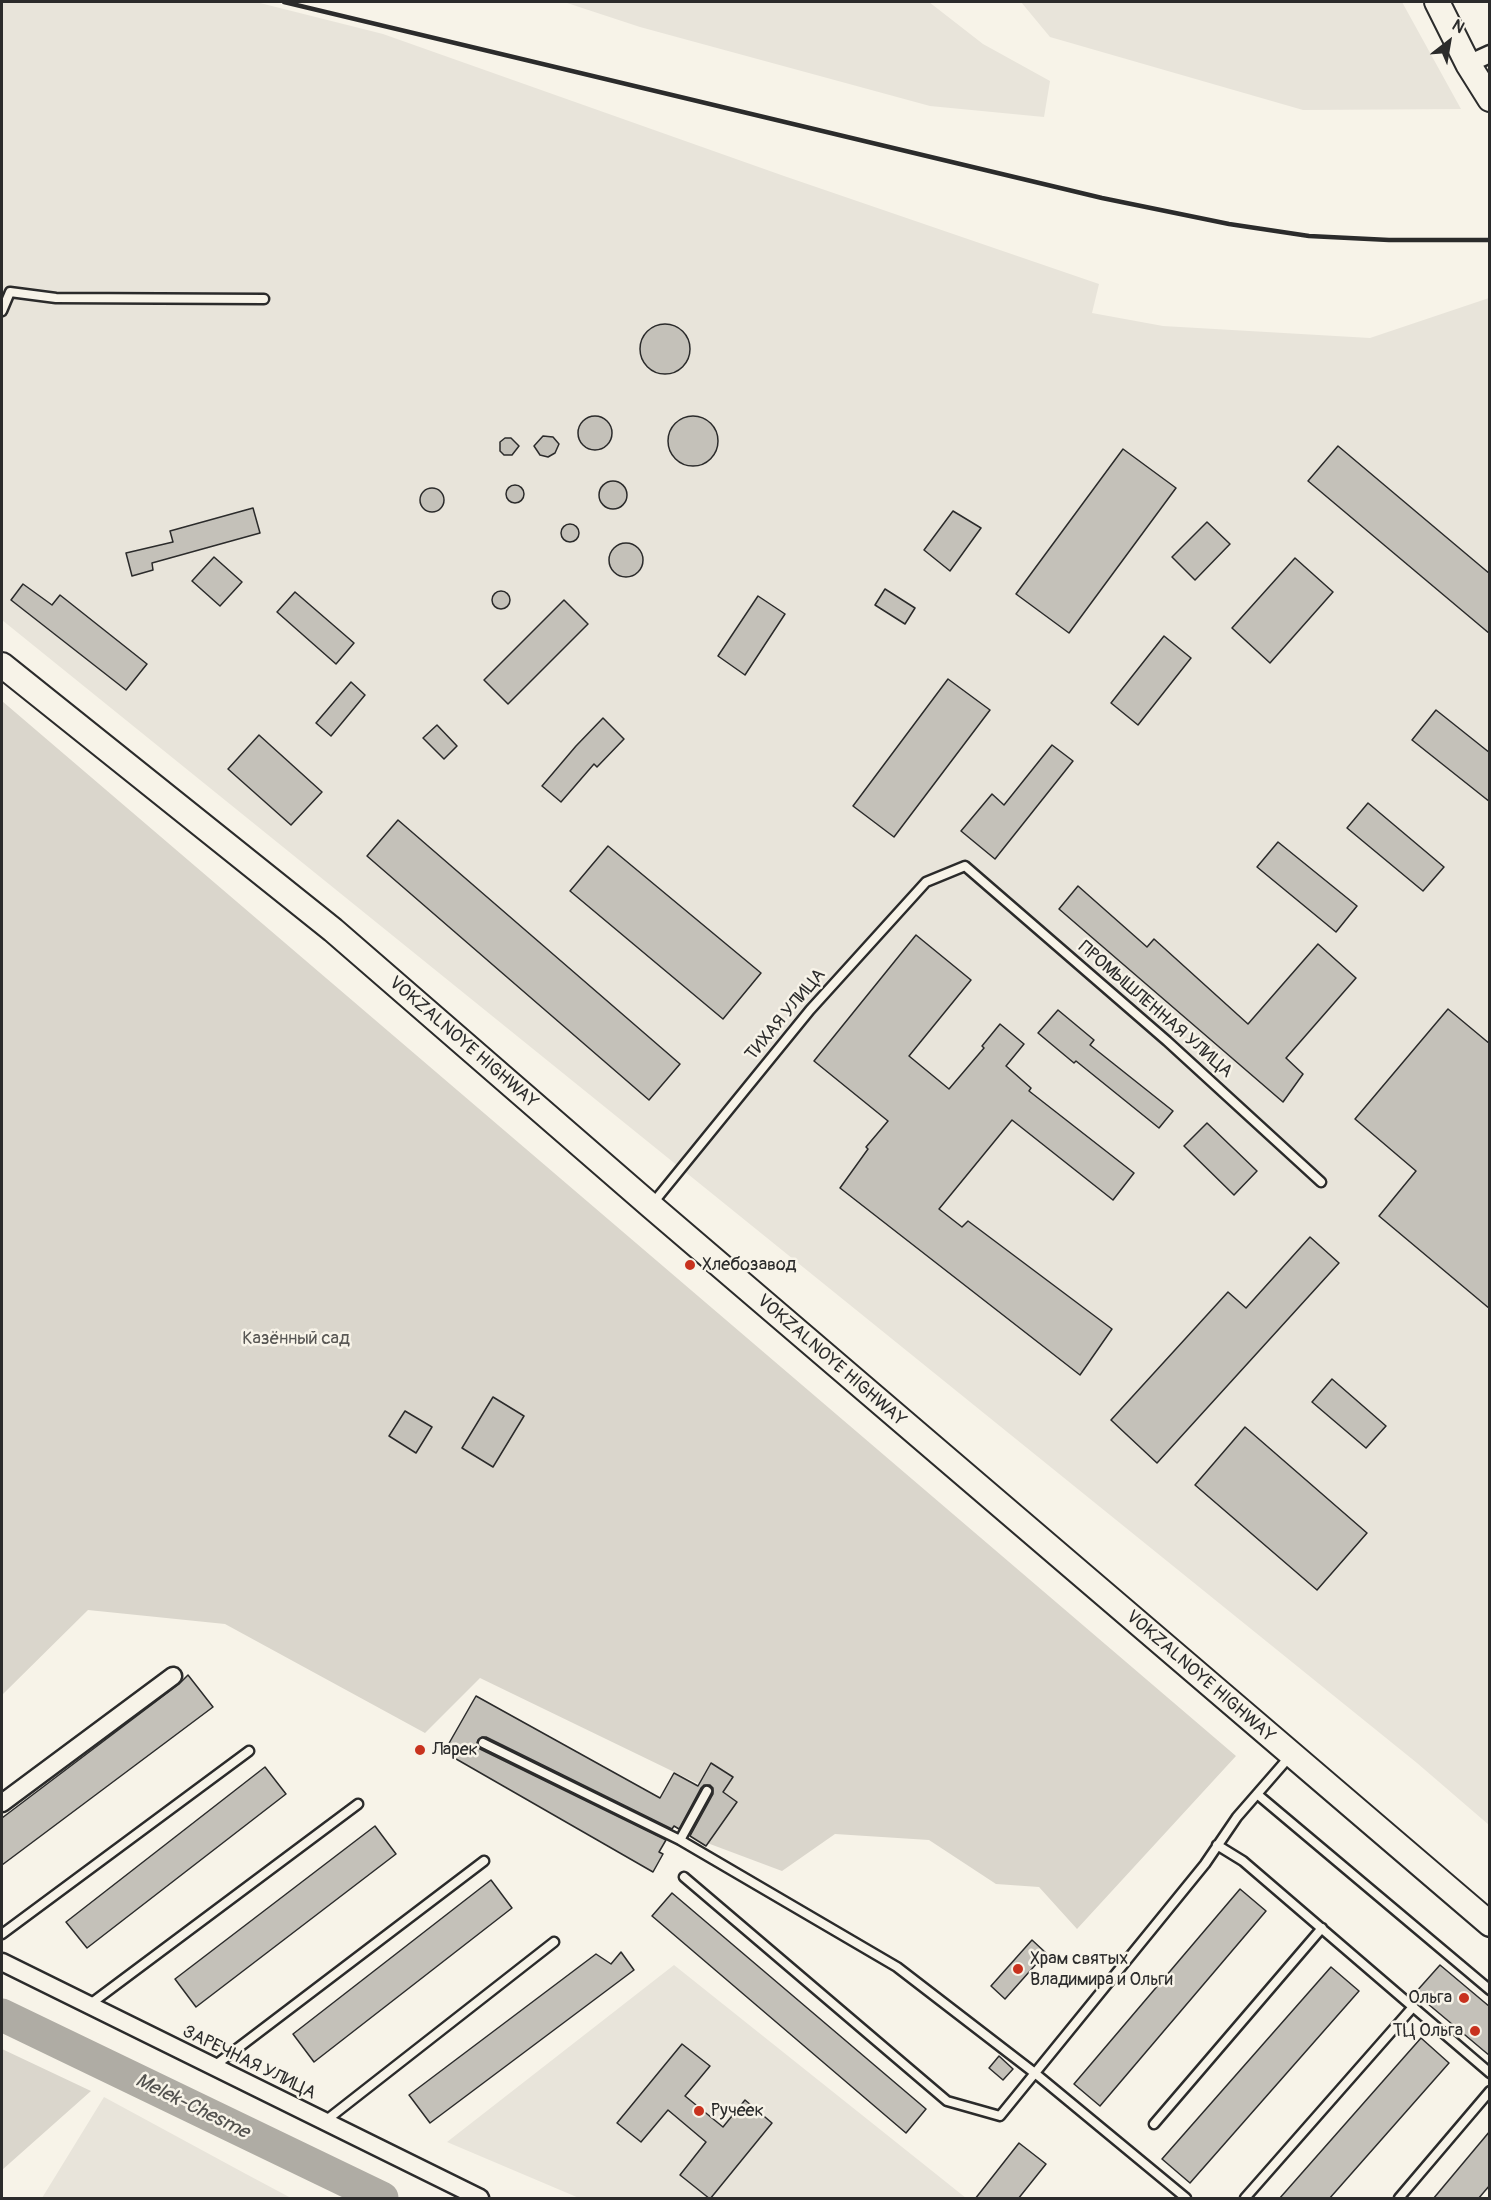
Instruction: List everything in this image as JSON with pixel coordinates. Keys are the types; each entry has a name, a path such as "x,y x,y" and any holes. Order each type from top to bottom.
{"main road":[{"path":"1437,2 1479,59 1490,99"},
{"name":"VOKZALNOYE HIGHWAY","path":"2,665 333,930 651,1206 1490,1924"}],"street":[{"path":"2,1803 173,1676"},
{"name":"ЗАРЕЧНАЯ УЛИЦА","path":"2,1962 480,2199"}],"lane":[{"path":"2,310 10,292 56,298 264,298"},
{"name":"ТИХАЯ УЛИЦА","path":"651,1206 810,1010 926,882 965,866"},
{"name":"ПРОМЫШЛЕННАЯ УЛИЦА","path":"965,866 1167,1041 1321,1182"},
{"path":"483,1743 680,1840 897,1967 1036,2074 1186,2199"},
{"path":"2,1934 249,1751"},
{"path":"684,1877 947,2101 1000,2116 1205,1864 1257,1794 1291,1755"},
{"path":"680,1840 707,1791"},
{"path":"1257,1794 1490,1990"},
{"path":"89,2005 358,1804"},
{"path":"1217,1845 1243,1862 1490,2073"},
{"path":"213,2067 484,1862"},
{"path":"1154,2124 1322,1928"},
{"path":"324,2122 554,1942"},
{"path":"1245,2199 1413,2007"},
{"path":"1399,2199 1490,2091"}],"shaded area":[{"path":"2,2 256,2 383,34 784,176 1099,284 1092,313 1163,326 1370,338 1489,298 1489,1825 1417,1763 2,620"},
{"path":"564,2 929,2 983,44 1050,81 1044,117 930,106 640,27"},
{"path":"1021,2 1402,2 1461,109 1303,110 1050,37"},
{"path":"674,1965 966,2198 579,2198 447,2142"},
{"path":"104,2097 246,2174 291,2198 42,2198"}],"green space":[{"name":"Казённый сад","path":"2,701 1236,1756 1077,1929 1039,1887 996,1884 929,1840 835,1834 782,1871 686,1835 701,1785 480,1678 425,1733 225,1624 88,1610 2,1695"},
{"path":"2,2049 91,2091 2,2170"}],"building":[{"path":"660,324 670,324 683,331 690,344 690,354 683,367 670,374 660,374 651,370 644,363 640,354 640,344 644,335 651,328"},
{"path":"595,416 607,421 612,433 607,445 595,450 583,445 578,433 583,421"},
{"path":"688,416 698,416 711,423 718,436 718,446 711,459 698,466 688,466 679,462 672,455 668,446 668,436 672,427 679,420"},
{"path":"543,436 553,437 559,444 555,453 548,457 540,455 534,446"},
{"path":"505,438 511,438 519,446 512,455 504,455 500,451 500,442"},
{"path":"1338,446 1490,574 1490,634 1308,481"},
{"path":"1123,449 1176,488 1069,633 1016,594"},
{"path":"613,481 623,485 627,495 623,505 613,509 603,505 599,495 603,485"},
{"path":"515,485 521,488 524,494 521,500 515,503 509,500 506,494 509,488"},
{"path":"432,488 441,491 444,500 441,509 432,512 423,509 420,500 423,491"},
{"path":"253,508 260,533 152,563 153,570 132,576 126,553 173,542 170,531"},
{"path":"953,511 981,528 950,571 924,550"},
{"path":"1207,522 1230,544 1195,580 1172,557"},
{"path":"570,524 576,527 579,533 576,539 570,542 564,539 561,533 564,527"},
{"path":"626,543 638,548 643,560 638,572 626,577 614,572 609,560 614,548"},
{"path":"214,557 242,582 220,606 192,581"},
{"path":"1295,558 1333,592 1270,663 1232,628"},
{"path":"23,584 52,605 60,595 147,664 126,690 11,600"},
{"path":"885,589 915,608 905,624 875,605"},
{"path":"501,591 507,594 510,600 507,606 501,609 495,606 492,600 495,594"},
{"path":"295,592 354,643 336,664 277,612"},
{"path":"758,596 785,614 745,675 718,656"},
{"path":"564,600 588,624 508,704 484,680"},
{"path":"1164,636 1191,658 1138,725 1111,703"},
{"path":"948,679 990,710 894,837 853,806"},
{"path":"351,682 365,695 331,736 316,723"},
{"path":"1436,710 1490,753 1490,802 1412,740"},
{"path":"603,718 624,739 597,767 594,764 561,802 542,786"},
{"path":"437,725 457,746 444,759 423,738"},
{"path":"259,735 322,792 291,825 228,769"},
{"path":"1052,745 1073,761 995,859 961,831 992,794 1004,805"},
{"path":"1368,803 1444,867 1423,891 1347,828"},
{"path":"398,820 680,1064 649,1100 367,856"},
{"path":"1278,842 1357,906 1336,932 1257,867"},
{"path":"608,846 761,973 723,1019 570,891"},
{"path":"1078,886 1147,947 1154,939 1248,1024 1318,944 1356,978 1286,1058 1303,1074 1283,1102 1059,909"},
{"path":"916,935 971,980 909,1056 949,1089 984,1048 982,1046 1000,1024 1024,1044 1006,1066 1031,1088 1029,1091 1134,1173 1113,1200 1012,1120 939,1209 962,1227 968,1221 1112,1329 1080,1375 840,1188 868,1149 866,1147 888,1121 814,1061"},
{"path":"1448,1009 1490,1044 1490,1309 1379,1216 1416,1171 1355,1119"},
{"path":"1058,1010 1094,1040 1090,1045 1173,1111 1159,1128 1038,1033"},
{"path":"1207,1123 1257,1171 1234,1195 1184,1146"},
{"path":"1310,1237 1339,1263 1157,1463 1111,1420 1228,1292 1246,1308"},
{"path":"1332,1379 1386,1426 1366,1448 1312,1402"},
{"path":"493,1397 524,1416 493,1467 462,1448"},
{"path":"405,1411 432,1427 416,1453 389,1436"},
{"path":"1245,1427 1367,1533 1317,1590 1195,1485"},
{"path":"188,1675 213,1707 2,1865 2,1818"},
{"path":"476,1696 660,1798 674,1773 698,1786 711,1763 733,1777 723,1792 737,1802 706,1846 690,1836 713,1794 713,1788 710,1785 704,1785 701,1788 679,1829 674,1826 672,1829 486,1737 478,1740 477,1744 480,1749 666,1840 659,1852 663,1854 653,1872 444,1752"},
{"path":"265,1767 286,1794 87,1948 66,1922"},
{"path":"375,1826 396,1854 196,2007 175,1979"},
{"path":"491,1880 512,1908 314,2062 293,2034"},
{"path":"1240,1889 1266,1911 1100,2106 1074,2084"},
{"path":"672,1893 926,2109 906,2133 652,1916"},
{"name":"Храм святых Владимира и Ольги","path":"1032,1940 1046,1953 1005,1999 991,1986"},
{"path":"621,1952 634,1970 430,2123 409,2095 596,1954 611,1964"},
{"name":"ТЦ Ольга","path":"1440,1965 1490,2007 1490,2056 1415,1993"},
{"path":"1331,1967 1359,1991 1190,2183 1162,2159"},
{"path":"1421,2038 1449,2063 1329,2199 1279,2199"},
{"path":"682,2044 710,2066 685,2096 723,2127 745,2100 772,2123 710,2199 680,2175 706,2142 668,2110 641,2142 617,2123"},
{"path":"999,2056 1013,2069 1003,2080 989,2068"},
{"path":"1490,2131 1490,2185 1478,2199 1433,2199"},
{"path":"1019,2143 1046,2164 1018,2199 975,2199"}],"waterway":[{"name":"Melek-Chesme","path":"2,2015 382,2198"}],"railway":[{"path":"284,2 1102,198 1229,224 1309,236 1389,240 1490,240"}],"place":[{"name":"Хлебозавод","path":"690,1265"},
{"name":"Ларек","path":"420,1750"},
{"name":"Храм святых Владимира и Ольги","path":"1018,1969"},
{"name":"Ольга","path":"1464,1998"},
{"name":"ТЦ Ольга","path":"1475,2031"},
{"name":"Ручеек","path":"699,2111"}]}
